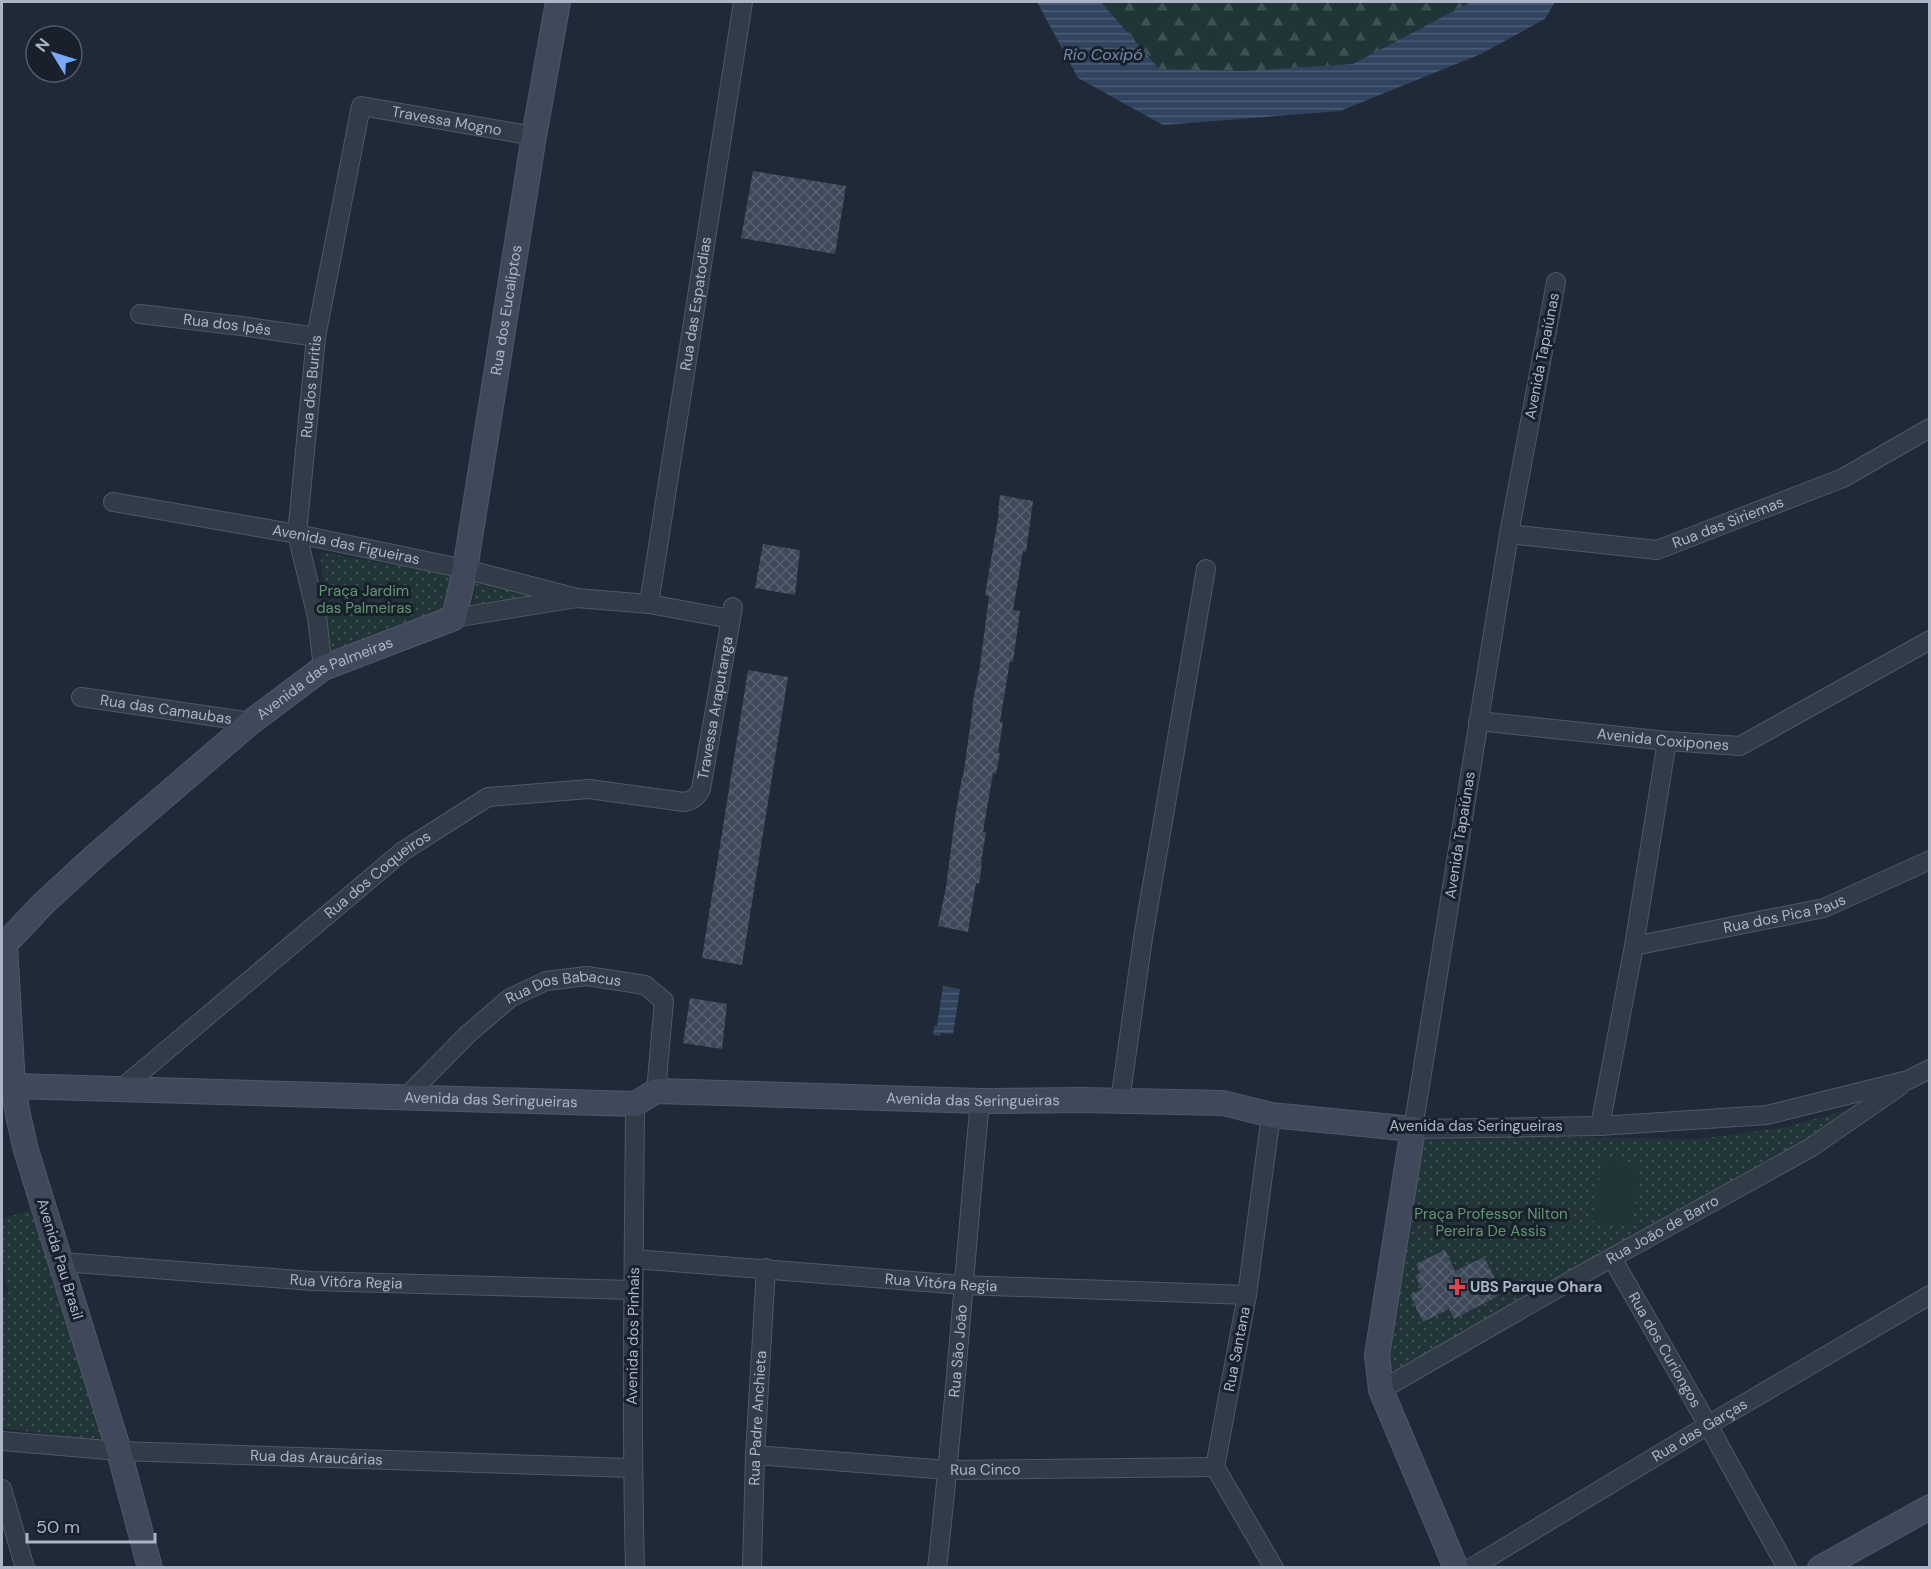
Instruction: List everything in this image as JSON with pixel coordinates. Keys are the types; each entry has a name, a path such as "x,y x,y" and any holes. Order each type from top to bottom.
{"street":[{"name":"Rua dos Eucaliptos","path":"454,618 465,569 534,135 558,2"},
{"name":"Rua das Espatodias","path":"649,604 743,2"},
{"name":"Travessa Mogno","path":"361,105 534,135"},
{"name":"Rua dos Buritis","path":"323,668 317,616 297,534 316,337 361,105"},
{"name":"Avenida Tapaiúnas","path":"1456,1568 1381,1390 1377,1355 1509,534 1556,282"},
{"name":"Rua dos Ipês","path":"140,314 316,337"},
{"name":"Rua das Siriemas","path":"1509,534 1657,550 1843,478 1929,428"},
{"name":"Avenida das Figueiras","path":"113,501 297,534 465,569 577,598"},
{"path":"1120,1101 1143,938 1206,569"},
{"name":"Avenida das Palmeiras","path":"3,945 95,856 250,722 323,668 454,618 577,598 732,613"},
{"name":"Travessa Araputanga","path":"684,802 691,801 700,789 732,613"},
{"name":"Avenida Coxipones","path":"1478,721 1740,747 1929,640"},
{"name":"Rua das Camaubas","path":"81,697 250,722"},
{"path":"1600,1126 1634,946 1667,741"},
{"name":"Rua dos Coqueiros","path":"122,1088 403,851 489,796 590,789 684,802"},
{"name":"Rua dos Pica Paus","path":"1634,946 1824,908 1929,860"},
{"name":"Avenida Pau Brasil","path":"3,945 13,1086 18,1114 119,1451 150,1568"},
{"name":"Rua Dos Babacus","path":"405,1098 468,1034 510,998 546,981 587,976 645,985 664,1000 656,1091"},
{"name":"Avenida das Seringueiras","path":"656,1091 980,1101 1223,1103 1272,1115 1413,1129 1600,1126 1767,1115 1908,1080 1929,1070"},
{"name":"Rua João de Barro","path":"1381,1390 1577,1277 1810,1148 1908,1080"},
{"name":"Avenida das Seringueiras","path":"13,1086 635,1104"},
{"path":"635,1104 656,1091"},
{"name":"Rua São João","path":"937,1568 948,1470 980,1101"},
{"name":"Avenida dos Pinhais","path":"635,1104 632,1290 632,1468 635,1568"},
{"name":"Rua Santana","path":"1215,1467 1247,1295 1272,1115"},
{"name":"Rua dos Curiongos","path":"1612,1258 1787,1568"},
{"name":"Rua Vitóra Regia","path":"634,1259 963,1285 1247,1295"},
{"name":"Rua Vitóra Regia","path":"62,1262 285,1280 632,1290"},
{"name":"Rua Padre Anchieta","path":"752,1568 755,1455 766,1268"},
{"name":"Rua das Garças","path":"1471,1568 1929,1295"},
{"name":"Rua das Araucárias","path":"2,1441 119,1451 632,1468"},
{"name":"Rua Cinco","path":"755,1455 948,1470 1215,1467"},
{"path":"1215,1467 1274,1568"},
{"path":"2,1489 25,1568"},
{"path":"1820,1568 1929,1507"}],"green space":[{"path":"1101,2 1471,2 1353,64 1243,71 1158,69"},
{"name":"Praça Jardim das Palmeiras","path":"320,552 458,576 450,614 331,658"},
{"path":"477,578 553,597 471,611"},
{"name":"Praça Professor Nilton Pereira De Assis","path":"1845,1110 1845,1114 1805,1147 1396,1370 1385,1369 1420,1135 1698,1139 1788,1127"},
{"path":"1603,1158 1641,1164 1631,1227 1592,1221"},
{"path":"35,1210 104,1442 2,1428 2,1294 9,1292 2,1264 2,1218"}],"water":[{"name":"Rio Coxipó","path":"1037,2 1101,2 1159,69 1243,71 1353,64 1471,2 1555,2 1545,19 1481,54 1340,111 1163,125 1078,78"},
{"path":"943,986 960,989 953,1034 941,1033 940,1036 933,1035 934,1026 937,1026"}],"building":[{"path":"753,171 846,186 835,254 741,238"},
{"path":"1000,495 1033,501 1026,552 1023,551 1013,610 1020,611 1013,662 1010,661 1000,722 1003,722 998,753 1000,753 996,774 993,773 983,832 986,832 979,884 976,883 968,932 938,926 980,666 989,596 985,595"},
{"path":"763,544 800,550 795,595 755,588"},
{"path":"748,670 788,677 742,965 702,958"},
{"path":"690,998 727,1004 722,1049 683,1043"},
{"name":"UBS Parque Ohara","path":"1445,1250 1455,1271 1484,1257 1497,1282 1492,1285 1498,1296 1454,1319 1449,1309 1423,1322 1410,1295 1422,1289 1415,1276 1420,1273 1416,1264"}],"place":[{"name":"UBS Parque Ohara","path":"1457,1287"}]}
